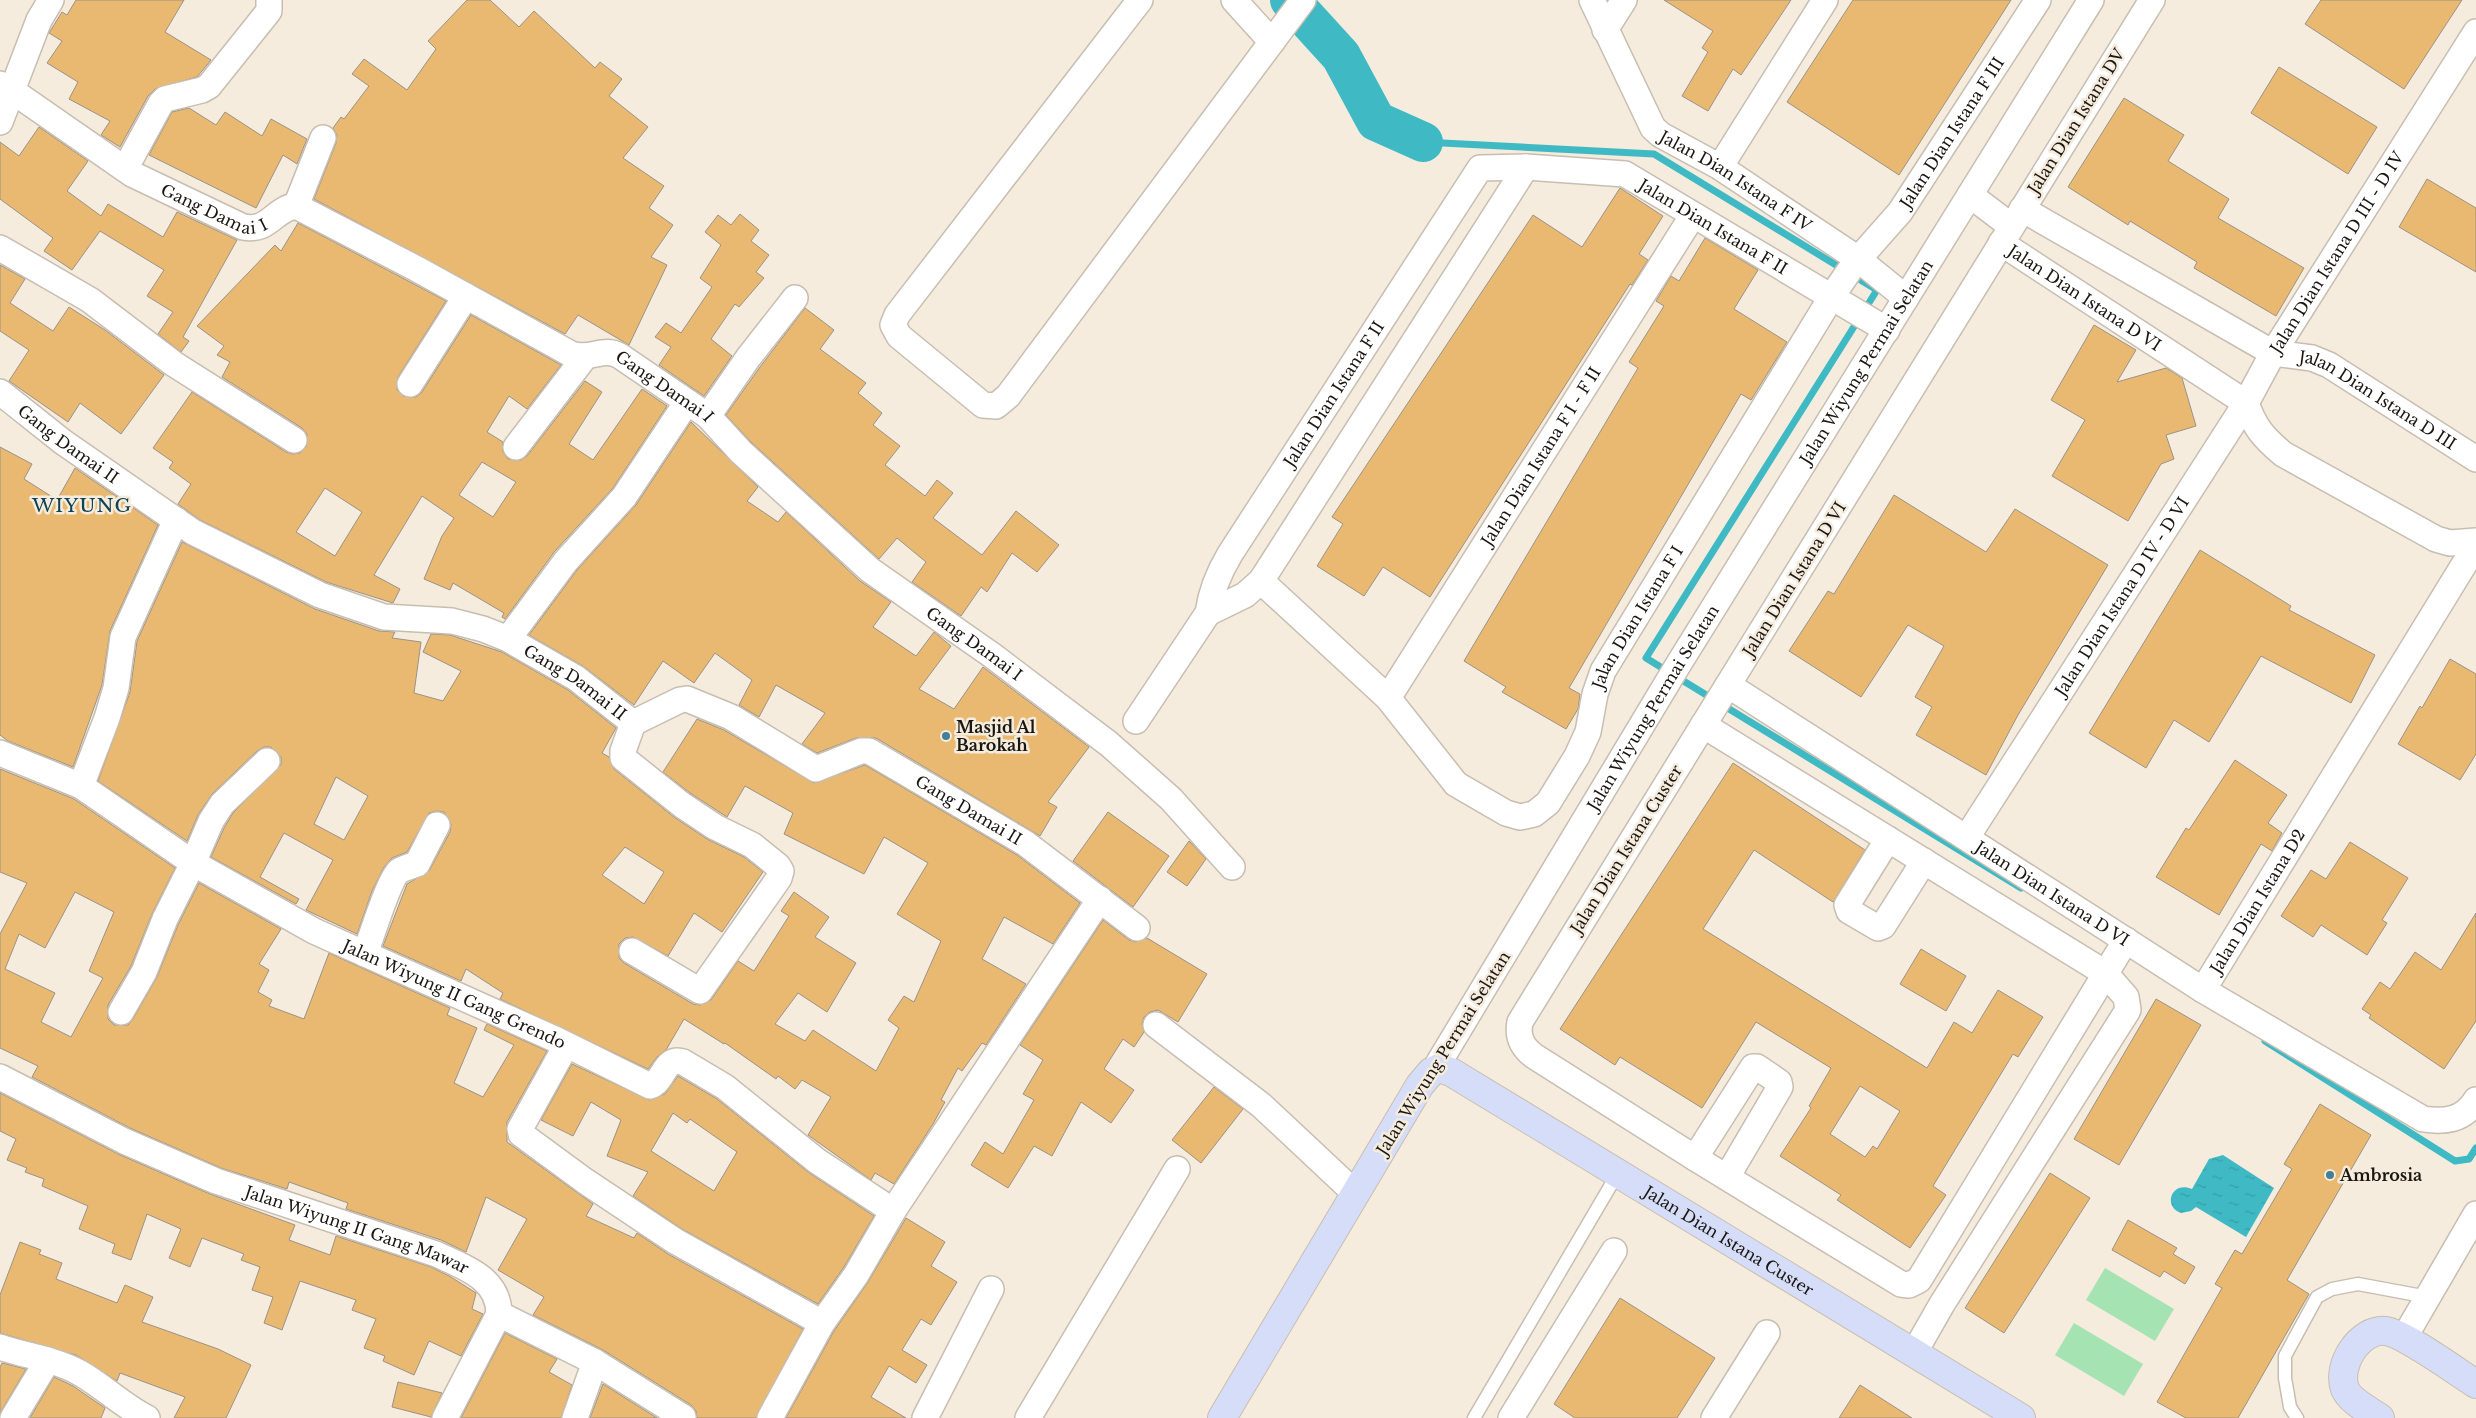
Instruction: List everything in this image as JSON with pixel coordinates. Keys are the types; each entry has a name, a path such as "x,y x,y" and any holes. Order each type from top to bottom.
{"street":[{"path":"0,122 5,87 51,0"},
{"path":"126,169 161,103 165,99 202,90 210,86 269,11 269,0"},
{"path":"1140,0 897,315 894,324 898,336 983,405 996,406 1008,396 1304,0"},
{"path":"1234,0 1278,33"},
{"name":"Jalan Dian Istana F IV","path":"1592,0 1653,128 1661,135 1720,167 1906,298"},
{"path":"1605,30 1624,0"},
{"path":"1720,167 1825,0"},
{"name":"Jalan Dian Istana F III","path":"1856,261 1900,212 2038,0"},
{"name":"Jalan Wiyung Permai Selatan","path":"1222,1418 1420,1085 1435,1069 1881,326 1906,298 2091,0"},
{"name":"Jalan Dian Istana DV","path":"2011,226 2152,0"},
{"name":"Jalan Dian Istana D III - D IV","path":"2011,226 2273,353 2476,32"},
{"name":"Gang Damai I","path":"5,87 126,169 243,227 252,229 263,226 282,211 296,206"},
{"path":"323,138 296,206 571,354 584,358 516,447"},
{"path":"1136,721 1208,613 1245,595 1261,581 1526,167"},
{"name":"Jalan Dian Istana F II","path":"1208,613 1211,593 1218,574 1230,554 1476,171 1481,168 1526,167 1625,174 1693,215 1838,296 1881,326"},
{"path":"1970,194 2011,226"},
{"name":"Jalan Dian Istana F I - F II","path":"1388,698 1693,215"},
{"name":"Jalan Dian Istana D VI","path":"2203,990 2124,943 1967,837 1715,706 2011,226 2246,403"},
{"path":"0,248 90,300 174,364 294,440"},
{"name":"Jalan Dian Istana F I","path":"1388,698 1456,784 1506,813 1520,817 1534,814 1548,803 1577,756 1588,732 1595,694 1603,671 1838,296 1856,261"},
{"path":"410,384 466,296"},
{"path":"708,416 748,358 796,298"},
{"name":"Gang Damai I","path":"584,358 602,352 614,352 708,416 741,452 870,570 994,656 1109,744 1171,799 1232,867"},
{"name":"Jalan Dian Istana D IV - D VI","path":"1967,837 2246,403 2273,353"},
{"name":"Jalan Dian Istana D III","path":"2273,353 2312,358 2329,365 2476,460"},
{"name":"Gang Damai II","path":"0,392 63,442 193,532 320,595 384,618 452,620 483,628 508,638 576,678 633,723 680,700 687,699 731,717 816,769 861,751 869,751 1025,844 1137,928"},
{"path":"508,638 566,562 624,497 687,402"},
{"path":"2246,403 2254,425 2283,454 2436,539 2450,543 2476,543"},
{"path":"81,786 107,718 116,688 123,637 176,520"},
{"name":"Jalan Dian Istana D2","path":"2476,543 2203,990 2423,1119 2453,1120 2471,1108 2476,1100"},
{"path":"1261,581 1388,698"},
{"path":"1715,706 1888,839 2106,971 2126,997 2128,1010 1942,1304 1914,1353"},
{"name":"Jalan Dian Istana Custer","path":"1715,706 1520,1022 1519,1038 1526,1050 1534,1056 1695,1158 1902,1284 1916,1283 2124,943"},
{"path":"632,951 700,991 781,871 778,866 752,845 715,827 623,758 623,751 633,723"},
{"name":"Jalan Wiyung II Gang Grendo","path":"0,753 81,786 193,863 314,931 557,1040 562,1044 563,1051 520,1129 521,1134 584,1181 675,1241 822,1323"},
{"path":"122,1012 144,972 165,919 193,863 211,821 222,804 268,761"},
{"path":"364,954 383,906 388,885 398,872 417,864 437,825"},
{"path":"1888,839 1847,906 1849,911 1878,928 1883,926 1924,861"},
{"path":"770,1418 822,1323 856,1275 893,1211 1100,899"},
{"path":"1156,1025 1261,1105 1355,1193"},
{"path":"562,1044 650,1086 655,1084 668,1065 675,1061 683,1062 725,1087 817,1161 893,1211"},
{"path":"1695,1158 1753,1067 1757,1067 1780,1084 1727,1177"},
{"name":"Jalan Dian Istana Custer","path":"1435,1069 1451,1072 2021,1418"},
{"name":"Jalan Wiyung II Gang Mawar","path":"0,1077 124,1140 216,1181 436,1254 474,1273 491,1286 499,1301 499,1314"},
{"path":"1734,1096 1764,1114"},
{"path":"1028,1418 1177,1169"},
{"path":"2404,1338 2476,1214"},
{"path":"1511,1418 1614,1251"},
{"path":"925,1418 991,1288"},
{"path":"445,1418 499,1314 595,1362 683,1417"},
{"path":"2368,1415 2345,1390 2343,1378 2348,1358 2354,1347 2374,1332 2387,1331 2404,1338 2476,1384"},
{"path":"1714,1418 1767,1333"},
{"path":"0,1347 48,1360 82,1374 142,1417"},
{"path":"12,1418 48,1360"},
{"path":"574,1418 595,1362"}],"lane":[{"path":"1474,1418 1618,1173"},
{"path":"2297,1418 2290,1406 2285,1378 2285,1356 2317,1297 2332,1289 2358,1284 2428,1297"}],"green space":[{"path":"2105,1268 2174,1309 2155,1341 2086,1300"},
{"path":"2074,1323 2143,1364 2124,1396 2055,1355"}],"water":[{"path":"2223,1155 2274,1188 2246,1237 2196,1207 2191,1211 2181,1213 2175,1210 2172,1205 2172,1195 2175,1191 2185,1187 2192,1189 2209,1159"}],"building":[{"path":"76,0 184,0 165,32 211,60 197,77 155,89 148,96 120,147 101,135 110,121 69,99 78,82 47,63 62,41 49,33 62,12 67,15"},
{"path":"467,0 490,0 519,27 534,11 595,68 600,62 622,79 609,96 648,127 623,158 664,186 649,208 673,225 651,257 667,265 629,345 578,315 565,334 314,199 336,143 337,135 333,128 341,117 344,119 369,86 352,74 364,59 407,90 436,49 428,41"},
{"path":"1664,0 1791,0 1741,75 1733,69 1708,111 1682,96 1708,52 1702,48 1713,31"},
{"path":"1853,0 2011,0 1899,175 1787,102"},
{"path":"2321,0 2462,0 2404,89 2305,24"},
{"path":"2279,67 2377,127 2348,174 2251,113"},
{"path":"2124,98 2184,135 2168,161 2229,199 2218,218 2304,268 2276,316 2194,268 2197,262 2130,221 2128,225 2068,187"},
{"path":"189,108 216,125 225,112 262,136 271,119 307,139 297,164 283,155 256,208 149,155 172,112"},
{"path":"39,127 88,161 67,191 101,216 108,204 163,237 177,212 237,240 183,337 189,341 181,352 158,334 173,312 147,296 164,270 100,231 72,270 44,251 53,238 0,199 0,142 19,156"},
{"path":"2427,179 2476,208 2476,272 2399,227"},
{"path":"1620,188 1663,216 1639,254 1648,260 1632,285 1630,284 1430,597 1383,567 1364,596 1317,566 1343,524 1332,517 1533,215 1582,247"},
{"path":"740,214 759,230 751,241 769,255 756,272 764,278 739,307 735,304 711,339 732,356 704,396 659,365 671,347 655,337 666,323 681,333 712,287 700,278 721,245 705,232 718,215 731,225"},
{"path":"298,223 446,301 398,377 397,390 403,396 416,397 422,392 471,315 561,365 527,409 509,396 487,432 503,442 503,452 508,459 521,460 527,456 585,381 602,392 569,444 593,460 642,389 667,406 613,488 555,551 505,619 502,617 504,613 453,583 450,590 424,579 442,536 454,518 422,496 374,575 400,589 393,603 326,582 200,520 178,504 191,484 169,468 173,462 153,448 192,392 286,452 300,453 306,447 307,434 302,428 222,377 230,362 217,355 224,346 197,326 275,245 281,251","holes":["482,462 516,482 493,517 459,495","325,488 362,512 335,556 296,532"]},
{"path":"1705,238 1758,270 1734,309 1787,342 1751,400 1741,394 1569,688 1580,694 1578,709 1566,729 1502,692 1506,687 1464,661 1638,368 1629,362 1664,306 1656,301 1671,276 1679,281"},
{"path":"0,265 25,279 10,303 53,331 69,307 105,330 164,375 121,434 80,403 68,422 9,381 29,350 0,331"},
{"path":"805,308 834,330 820,349 866,383 858,393 882,413 873,425 900,446 885,465 925,496 937,480 953,493 933,518 982,555 1016,511 1059,545 1037,572 1012,553 987,592 981,587 961,616 912,582 926,562 897,538 879,559 751,442 726,415"},
{"path":"2094,325 2136,350 2117,382 2166,368 2182,378 2196,426 2166,435 2174,459 2161,464 2128,521 2052,476 2085,420 2051,400"},
{"path":"691,422 758,487 747,501 778,522 786,512 860,581 891,602 873,627 916,656 934,632 951,646 919,689 954,709 983,667 1089,747 1048,802 1057,807 1040,836 876,738 856,738 817,753 802,744 825,713 776,685 759,717 739,705 752,680 715,653 694,683 663,661 634,705 583,666 529,635 577,570 636,505"},
{"path":"0,447 32,464 24,479 57,500 75,468 158,525 110,631 102,685 73,767 8,741 0,735"},
{"path":"1894,495 1986,552 2015,509 2108,565 2018,715 1986,775 1916,735 1932,707 1915,697 1944,646 1908,625 1861,697 1789,651 1828,591 1834,594"},
{"path":"182,542 315,609 379,631 395,632 392,638 421,642 414,693 443,701 461,671 423,652 431,634 450,635 502,652 568,690 616,728 602,753 609,757 614,769 674,817 707,839 744,857 763,872 722,932 694,913 668,956 633,937 625,938 619,944 619,958 624,963 693,1004 700,1005 711,1000 738,961 754,971 789,916 781,911 794,892 829,917 815,937 856,963 827,1012 798,993 775,1024 805,1041 813,1030 876,1071 899,1028 888,1020 904,996 914,1002 941,941 897,914 928,863 884,837 864,874 784,834 793,813 745,786 727,817 690,793 663,772 697,719 724,730 814,783 865,765 1017,855 1080,903 1053,944 1004,917 982,959 1026,984 986,1045 982,1043 962,1071 958,1068 941,1100 945,1102 933,1124 894,1184 875,1173 871,1180 808,1135 831,1097 802,1080 795,1089 778,1076 776,1079 725,1043 684,1019 666,1050 657,1057 648,1069 500,999 503,993 466,969 461,981 383,946 407,884 429,871 450,832 451,824 444,812 436,811 429,813 407,852 392,858 384,867 372,891 357,934 306,910 333,860 284,833 260,877 299,899 296,904 211,857 233,813 281,765 281,757 271,747 264,747 257,751 212,794 198,815 187,841 98,781 130,692 137,641","holes":["336,777 368,796 344,840 314,824","625,847 664,872 644,904 602,875"]},
{"path":"2200,550 2291,606 2289,610 2375,655 2351,703 2261,656 2209,742 2174,720 2146,768 2089,733"},
{"path":"2450,659 2476,674 2476,754 2460,780 2398,744 2420,706 2422,708"},
{"path":"2235,760 2287,795 2268,823 2282,833 2272,851 2261,844 2219,915 2156,877 2186,828 2189,830"},
{"path":"1733,763 1865,850 1833,902 1754,850 1703,929 1927,1068 1954,1022 1972,1033 1998,990 2043,1017 2018,1057 2013,1054 1933,1186 1946,1195 1910,1248 1837,1200 1841,1195 1780,1156 1811,1108 1809,1106 1831,1068 1756,1022 1702,1108 1620,1057 1615,1065 1560,1029","holes":["1860,1086 1900,1111 1877,1149 1873,1146 1865,1157 1830,1134"]},
{"path":"0,769 74,799 175,868 152,914 131,966 108,1005 108,1019 114,1025 128,1025 133,1019 157,977 178,925 199,883 281,929 259,964 269,970 258,992 272,1000 269,1006 304,1019 329,953 450,1008 447,1015 477,1028 454,1083 483,1097 514,1045 484,1030 487,1024 547,1051 507,1122 507,1142 593,1204 586,1216 634,1238 637,1233 668,1254 803,1329 756,1418 697,1418 696,1411 691,1405 603,1350 533,1315 544,1297 498,1270 527,1219 486,1197 466,1252 441,1240 346,1209 348,1203 289,1182 287,1189 221,1168 130,1128 32,1077 38,1066 0,1048 0,934 27,883 0,872","holes":["75,892 114,912 89,971 103,978 71,1037 41,1022 55,993 5,969 19,934 45,948"]},
{"path":"1108,812 1169,856 1133,907 1073,861"},
{"path":"1189,841 1206,859 1187,886 1167,872"},
{"path":"2350,842 2408,878 2382,920 2387,923 2367,955 2321,925 2313,937 2281,916 2311,870 2326,879"},
{"path":"2476,913 2476,1021 2444,1069 2369,1018 2371,1015 2362,1009 2380,982 2390,989 2415,952 2441,970"},
{"path":"1103,920 1129,940 1136,942 1147,938 1207,974 1178,1022 1158,1010 1150,1012 1144,1017 1142,1024 1144,1032 1134,1047 1123,1039 1104,1069 1134,1090 1111,1123 1081,1102 1052,1156 1034,1146 1008,1188 971,1165 985,1142 1003,1154 1034,1100 1023,1094 1043,1060 1020,1045"},
{"path":"1921,949 1966,976 1946,1011 1900,984"},
{"path":"2156,999 2201,1025 2119,1165 2074,1139"},
{"path":"572,1064 650,1100 665,1094 678,1076 717,1099 808,1172 874,1216 844,1267 818,1304 682,1229 633,1196 648,1172 607,1156 621,1120 591,1102 573,1136 541,1120","holes":["673,1113 687,1123 690,1119 737,1152 714,1191 651,1151"]},
{"path":"1214,1087 1243,1109 1201,1163 1172,1140"},
{"path":"0,1093 118,1154 210,1194 295,1225 289,1240 330,1255 336,1236 431,1267 476,1293 472,1309 483,1314 461,1356 429,1341 414,1375 383,1361 385,1356 364,1348 376,1319 352,1310 356,1300 300,1281 282,1330 264,1323 273,1297 252,1290 260,1267 241,1260 244,1254 202,1238 190,1267 169,1258 181,1229 147,1214 131,1260 112,1253 115,1244 79,1229 88,1206 42,1186 44,1179 25,1172 27,1168 7,1160 16,1139 0,1131"},
{"path":"2320,1104 2371,1135 2287,1280 2309,1294 2238,1418 2186,1418 2157,1402 2222,1288 2215,1284 2235,1250 2242,1254 2292,1169 2284,1164"},
{"path":"2050,1173 2090,1198 2004,1333 1965,1308"},
{"path":"906,1218 945,1242 931,1266 957,1282 931,1325 921,1319 902,1350 927,1365 916,1383 889,1366 871,1397 906,1418 786,1418 834,1331 868,1282"},
{"path":"2128,1220 2177,1248 2173,1254 2195,1267 2185,1284 2164,1271 2160,1277 2112,1250"},
{"path":"20,1242 41,1250 39,1254 62,1263 56,1279 117,1303 125,1285 153,1297 142,1322 218,1349 251,1365 226,1418 174,1418 185,1397 120,1373 117,1381 76,1355 0,1333 0,1295"},
{"path":"1620,1298 1715,1358 1677,1418 1575,1418 1554,1404"},
{"path":"505,1333 557,1359 549,1372 572,1385 561,1418 461,1418"},
{"path":"2,1363 26,1369 0,1413 0,1367"},
{"path":"54,1377 73,1386 105,1408 101,1418 30,1418"},
{"path":"398,1382 442,1393 431,1417 392,1407"},
{"path":"603,1384 657,1418 590,1418"},
{"path":"1860,1385 1912,1418 1839,1418"}],"waterway":[{"path":"1290,0 1341,56 1376,121 1423,142"},
{"path":"1423,142 1654,154 1877,290 1646,658 2021,888"},
{"path":"2265,1041 2455,1161 2469,1159 2476,1148"}],"place":[{"name":"Masjid Al Barokah","path":"946,736"},
{"name":"Ambrosia","path":"2330,1175"}],"district":[{"name":"WIYUNG","path":"82,505"}]}
